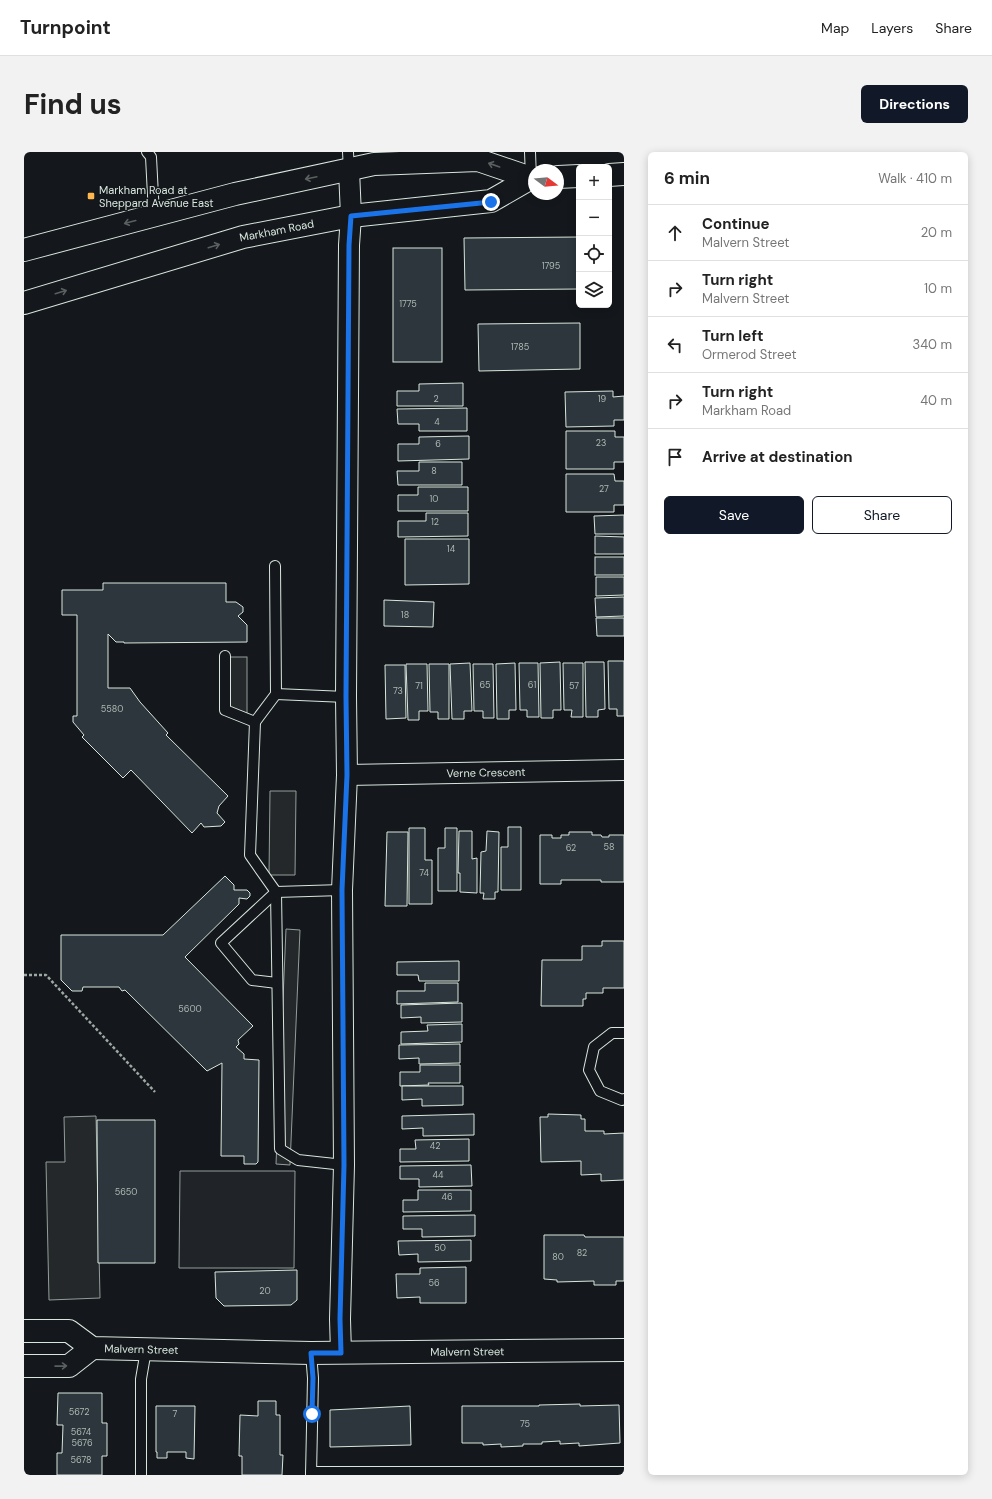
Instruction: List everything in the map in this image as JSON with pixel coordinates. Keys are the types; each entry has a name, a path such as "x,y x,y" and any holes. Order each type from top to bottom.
{"main road":[{"path":"24,250 236,194 348,161 374,164 478,160 528,177"},
{"path":"612,175 624,174"},
{"path":"564,177 576,176"},
{"name":"Markham Road","path":"24,303 242,237 351,216 491,202 528,180"},
{"name":"Malvern Street","path":"24,1331 69,1331 92,1348 146,1350 341,1353 624,1350"},
{"name":"Malvern Street","path":"24,1366 69,1366 92,1348"}],"street":[{"path":"341,1353 340,1319 344,1165 342,890 347,775 346,697 349,245 351,216 348,161"},
{"name":"Verne Crescent","path":"347,775 624,770"}],"lane":[{"path":"530,152 531,164"},
{"path":"150,154 154,216"},
{"path":"275,566 276,694 255,722 250,855 276,892 280,1149 298,1160 344,1165"},
{"path":"225,656 225,710 255,722"},
{"path":"276,694 346,697"},
{"path":"277,983 252,980 221,943 276,892 342,890"},
{"path":"624,1033 612,1033 594,1047 589,1070 600,1091 622,1100 624,1099"},
{"path":"141,1475 141,1379 146,1350"},
{"path":"311,1353 313,1378 311,1474 624,1472"}],"path":[{"path":"24,975 46,975 155,1092"}],"shaded area":[{"path":"227,657 247,657 247,714 227,714"},
{"path":"270,791 296,791 295,875 269,875"},
{"path":"286,929 300,930 290,1165 276,1164"},
{"path":"96,1116 100,1298 49,1300 46,1162 65,1162 64,1117"},
{"path":"180,1171 295,1171 294,1268 179,1268"}],"building":[{"path":"576,237 576,289 465,290 464,238"},
{"path":"393,248 442,248 442,362 393,362"},
{"path":"580,323 580,369 479,371 478,324"},
{"path":"463,383 463,406 397,406 397,391 419,391 419,384"},
{"path":"613,391 613,397 624,396 624,420 614,420 614,426 566,427 565,392"},
{"path":"467,408 467,431 419,431 419,424 398,424 397,409"},
{"path":"566,431 615,431 615,437 624,437 624,462 614,462 614,469 566,469"},
{"path":"469,436 469,459 398,461 398,444 419,444 419,437"},
{"path":"419,462 462,462 462,485 398,485 397,471 419,471"},
{"path":"566,474 614,474 615,481 624,481 624,505 614,505 614,512 566,512"},
{"path":"418,487 468,487 468,511 398,511 398,495 418,495"},
{"path":"426,513 468,513 468,536 398,537 398,521 426,521"},
{"path":"624,515 624,534 595,534 594,516"},
{"path":"595,536 624,537 624,554 595,554"},
{"path":"405,539 469,539 469,584 405,585"},
{"path":"595,557 624,557 624,575 595,575"},
{"path":"596,577 624,577 624,595 596,596"},
{"path":"103,583 226,583 226,602 236,602 243,607 243,612 238,616 247,625 247,642 124,643 116,642 108,634 108,688 130,688 140,702 168,733 166,735 228,796 219,806 217,813 225,822 221,826 204,827 201,823 192,833 131,770 123,778 82,737 84,735 73,722 73,716 77,716 77,615 62,615 62,590 103,590"},
{"path":"624,597 624,616 596,617 595,598"},
{"path":"384,600 434,602 433,627 384,626"},
{"path":"596,618 624,618 624,636 597,636"},
{"path":"608,661 624,661 624,716 617,716 617,709 609,709"},
{"path":"560,662 561,710 553,710 553,718 541,718 540,663"},
{"path":"585,662 604,662 605,709 598,710 598,717 586,717"},
{"path":"470,663 472,711 464,711 464,719 452,719 450,664"},
{"path":"515,663 516,710 509,710 509,719 497,719 496,664"},
{"path":"519,663 538,663 539,717 527,717 527,710 520,710"},
{"path":"563,663 583,663 583,717 571,717 572,710 564,710"},
{"path":"406,664 427,664 428,711 419,711 419,720 408,720"},
{"path":"429,664 449,664 449,719 438,719 438,712 430,712"},
{"path":"473,664 493,664 494,718 483,718 483,711 474,711"},
{"path":"385,665 405,665 406,718 386,719"},
{"path":"508,827 521,827 521,890 501,890 501,847 508,847"},
{"path":"409,828 425,828 425,860 432,860 432,904 409,904"},
{"path":"445,828 457,828 457,891 438,891 438,848 445,848"},
{"path":"459,831 472,831 472,859 477,858 477,893 460,892 460,873 458,873"},
{"path":"487,831 499,832 498,892 495,892 495,899 483,899 484,893 480,893 481,852 486,851"},
{"path":"387,832 408,832 407,906 385,906"},
{"path":"569,832 592,832 592,835 601,835 602,837 609,837 609,835 624,835 624,882 601,882 601,880 561,880 561,884 540,884 540,835 552,835 552,838 561,838 561,835 569,835"},
{"path":"225,876 234,885 234,890 247,890 250,893 250,896 247,899 239,898 239,904 185,957 253,1026 238,1040 239,1044 236,1047 244,1054 244,1059 259,1060 258,1162 256,1164 244,1164 244,1156 221,1156 222,1063 207,1071 125,990 122,991 119,987 83,987 82,991 72,991 61,980 61,935 163,935"},
{"path":"602,941 624,941 624,988 603,988 603,993 586,993 586,999 583,999 583,1006 541,1006 542,960 582,960 582,946 602,946"},
{"path":"459,961 459,981 419,981 418,975 397,975 397,962"},
{"path":"425,983 458,983 458,1002 397,1004 397,991 425,991"},
{"path":"462,1003 462,1022 421,1023 421,1017 401,1018 401,1005"},
{"path":"462,1024 462,1042 401,1044 401,1032 428,1031 427,1025"},
{"path":"460,1044 460,1063 419,1064 419,1058 399,1059 399,1045"},
{"path":"420,1065 460,1065 460,1083 428,1083 429,1085 400,1086 400,1072 420,1072"},
{"path":"402,1086 463,1086 463,1105 422,1106 422,1099 402,1100"},
{"path":"474,1114 474,1135 423,1136 423,1128 402,1129 402,1116"},
{"path":"548,1114 581,1115 581,1119 585,1119 585,1131 604,1131 604,1134 624,1133 624,1180 601,1181 601,1174 581,1175 581,1161 541,1162 540,1117 548,1117"},
{"path":"97,1120 155,1120 155,1263 98,1263"},
{"path":"469,1139 469,1161 400,1162 400,1149 416,1149 415,1140"},
{"path":"471,1165 472,1186 419,1187 419,1179 400,1179 400,1166"},
{"path":"418,1190 471,1190 471,1211 403,1212 403,1200 418,1200"},
{"path":"475,1215 475,1236 422,1237 422,1229 403,1229 403,1216"},
{"path":"544,1235 624,1237 624,1281 616,1281 616,1285 594,1285 594,1281 557,1282 557,1280 544,1279"},
{"path":"471,1240 471,1261 418,1262 418,1254 399,1255 398,1241"},
{"path":"466,1267 466,1303 420,1303 420,1297 397,1298 396,1274 420,1274 420,1268"},
{"path":"297,1270 297,1300 291,1305 224,1306 216,1298 215,1272"},
{"path":"58,1393 102,1393 102,1423 107,1423 107,1456 102,1456 102,1475 57,1475 57,1453 62,1453 63,1425 57,1425"},
{"path":"258,1401 276,1401 276,1415 280,1415 280,1455 283,1455 282,1475 242,1475 242,1456 239,1456 240,1415 258,1416"},
{"path":"580,1404 580,1406 619,1405 620,1443 579,1446 579,1443 560,1444 560,1441 542,1442 542,1444 523,1444 523,1446 501,1447 501,1444 483,1445 483,1443 462,1443 462,1406 539,1406"},
{"path":"156,1406 195,1406 194,1459 186,1458 186,1452 167,1452 167,1458 157,1458"},
{"path":"410,1406 411,1445 330,1447 330,1410"}],"place":[{"name":"Markham Road at Sheppard Avenue East","path":"91,196"}],"route":[{"path":"312,1414 313,1378 311,1353 341,1353 340,1319 344,1165 342,890 347,775 346,697 349,245 351,216 491,202"}]}
